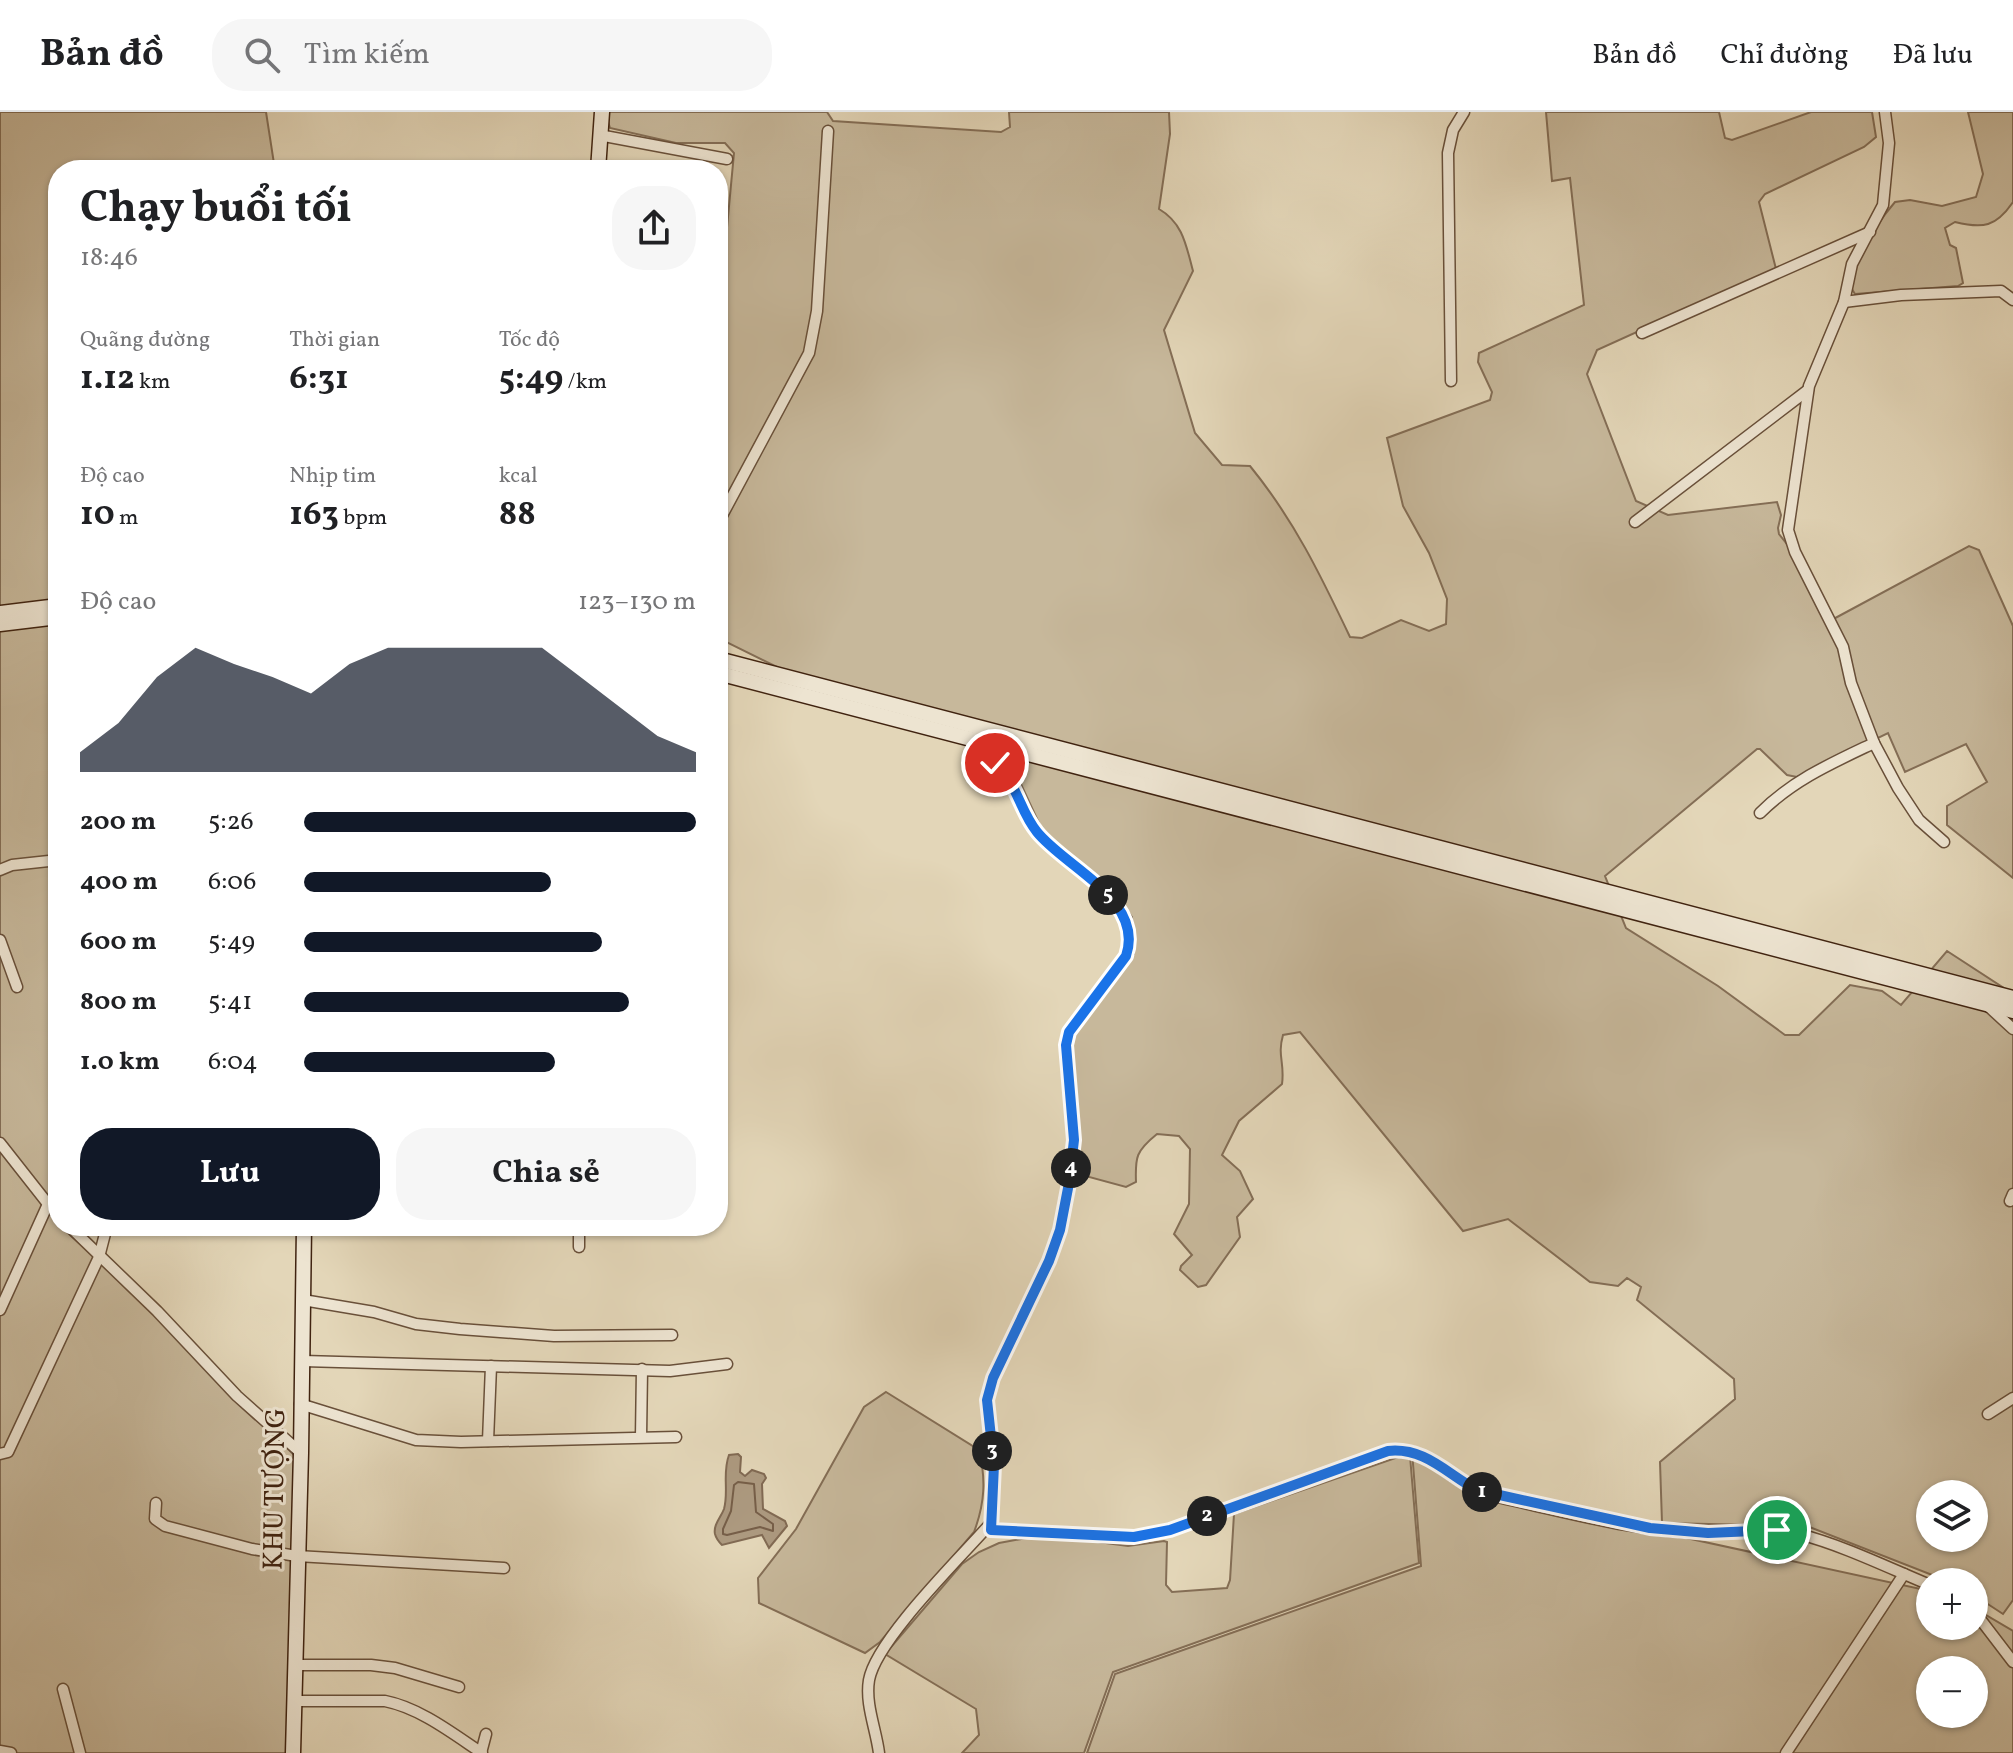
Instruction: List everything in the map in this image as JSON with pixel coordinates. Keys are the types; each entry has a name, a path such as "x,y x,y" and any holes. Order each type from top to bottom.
{"main road":[{"path":"598,160 602,112"},
{"path":"0,613 48,607"},
{"path":"0,624 48,618"},
{"path":"728,662 2013,998"},
{"path":"728,676 2013,1011"},
{"name":"KHU TƯỢNG","path":"293,1753 304,1236"}],"street":[{"path":"1451,381 1448,153 1453,130 1464,112"},
{"path":"1885,112 1889,157 1883,205 1852,264 1844,302 1808,390 1788,530 1795,552 1843,647 1851,683 1874,743 1919,820 1944,842"},
{"path":"728,504 809,353 817,311 828,131"},
{"path":"599,135 727,159"},
{"path":"1642,333 1870,232"},
{"path":"1844,302 1901,295 2001,291 2013,300"},
{"path":"1635,522 1808,390"},
{"path":"1760,813 1804,777 1874,743"},
{"path":"995,763 1016,788 1035,830 1115,905 1128,929 1130,944 1126,956 1069,1032 1066,1045 1074,1140 1060,1230 1049,1261 993,1378 987,1400 994,1465 991,1530 1134,1537 1170,1530 1398,1450 1412,1451 1430,1459 1459,1481 1493,1496 1650,1528 1708,1533 1757,1529 1789,1532 1916,1579"},
{"path":"0,870 12,865 48,861"},
{"path":"0,940 17,987"},
{"path":"1987,1004 2013,1029"},
{"path":"0,1143 48,1204 0,1310"},
{"path":"79,1236 157,1311 237,1396 301,1453"},
{"path":"0,1454 8,1452 99,1257 104,1236"},
{"path":"579,1236 579,1247"},
{"path":"303,1300 374,1312 416,1324 460,1329 554,1336 672,1335"},
{"path":"303,1361 642,1369 696,1369 727,1364"},
{"path":"488,1441 491,1366"},
{"path":"641,1437 642,1369"},
{"path":"1988,1414 2013,1398"},
{"path":"300,1404 416,1440 676,1437"},
{"path":"156,1503 155,1519 165,1526 252,1549 297,1556 504,1568"},
{"path":"879,1753 869,1701 869,1680 880,1653 939,1579 990,1524"},
{"path":"1786,1753 1904,1574"},
{"path":"1988,1629 2013,1662"},
{"path":"295,1665 383,1667 459,1687"},
{"path":"63,1689 80,1753"},
{"path":"295,1701 397,1703 424,1716 482,1753 486,1734"},
{"path":"0,1751 11,1753"}],"shaded area":[{"path":"0,112 266,112 273,160 48,160 48,1236 71,1236 129,1288 295,1456 288,1753 0,1753"},
{"path":"605,112 827,112 833,121 1001,132 1010,127 1009,112 1169,112 1170,134 1159,209 1178,228 1193,271 1164,330 1195,433 1222,465 1250,466 1293,527 1350,637 1362,638 1401,620 1429,631 1446,624 1447,599 1429,553 1403,506 1387,438 1490,400 1492,392 1478,362 1479,353 1584,305 1570,178 1552,181 1546,112 1719,112 1725,138 1732,140 1811,112 1872,112 1876,137 1864,147 1765,194 1759,202 1776,269 1597,350 1587,374 1636,501 1668,515 1777,502 1781,515 1779,534 1790,548 1826,623 1969,546 1979,550 2013,626 2013,878 1947,825 1947,806 1987,782 1966,744 1905,772 1888,733 1797,777 1787,775 1757,749 1605,876 1626,928 1718,986 1785,1035 1799,1035 1850,985 1882,991 1901,1005 1947,951 2013,994 2013,1600 2003,1614 1988,1604 1988,1568 1916,1569 1807,1526 1662,1523 1660,1462 1735,1399 1734,1379 1637,1300 1641,1287 1627,1278 1618,1286 1590,1282 1508,1219 1463,1231 1300,1032 1283,1035 1282,1084 1239,1121 1222,1155 1240,1171 1253,1199 1237,1217 1240,1237 1206,1285 1198,1287 1180,1270 1192,1255 1174,1234 1189,1204 1190,1149 1179,1136 1157,1134 1150,1140 1138,1155 1136,1182 1126,1187 1078,1174 1075,1169 1068,1056 1073,1033 1134,954 1132,917 1107,885 1044,834 1014,769 1001,755 836,696 728,643 728,217 734,153 725,143 676,143 610,128"},
{"path":"1968,112 2013,112 2013,202 2001,217 1988,224 1955,222 1945,228 1950,245 1956,248 1963,283 1958,286 1855,294 1850,286 1858,263 1880,221 1895,202 1910,200 1942,206 1976,197 1983,174"},
{"path":"886,1392 979,1450 983,1491 974,1532 880,1642 865,1653 759,1603 758,1578 796,1529 864,1407"},
{"path":"1412,1451 1493,1496 1916,1588 1916,1640 1988,1640 1988,1616 2013,1631 2013,1753 1087,1753 1115,1674 1421,1566"},
{"path":"1404,1455 1410,1456 1419,1563 1113,1672 1084,1753 962,1753 979,1735 976,1709 885,1654 962,1564 999,1543 1027,1538 1068,1538 1128,1546 1164,1541 1167,1542 1166,1585 1172,1592 1227,1588 1234,1514"}],"water":[{"path":"738,1454 741,1457 740,1472 745,1476 752,1470 764,1474 766,1478 762,1484 763,1509 785,1521 787,1526 769,1548 762,1535 722,1545 715,1535 715,1527 724,1509 727,1462 729,1455"}],"route":[{"path":"995,763 1016,788 1035,830 1115,905 1124,918 1130,944 1126,956 1069,1032 1065,1058 1074,1140 1060,1230 1049,1261 993,1378 987,1400 994,1465 991,1530 1134,1537 1170,1530 1398,1450 1412,1451 1430,1459 1459,1481 1493,1496 1595,1518 1650,1528 1708,1533 1777,1530"}]}
